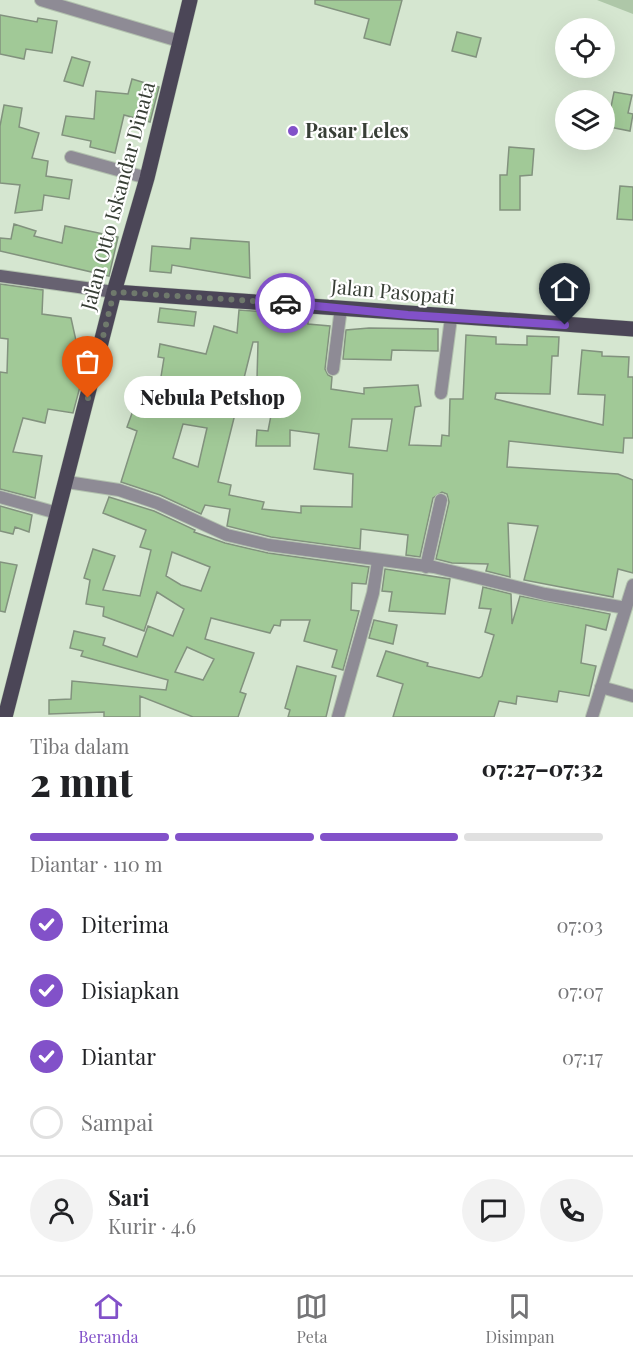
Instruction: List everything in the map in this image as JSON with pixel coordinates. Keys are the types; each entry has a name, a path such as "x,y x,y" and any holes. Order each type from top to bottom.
{"main road":[{"name":"Jalan Otto Iskandar Dinata","path":"5,717 114,292 147,178 190,0"},
{"name":"Jalan Pasopati","path":"114,292 451,318 633,329"}],"street":[{"path":"41,0 179,41"},
{"path":"71,157 147,178"},
{"path":"0,276 114,292"},
{"path":"333,369 341,308"},
{"path":"441,393 451,318"},
{"path":"67,482 119,490 148,500 227,535 312,552 465,573 545,594 626,608"},
{"path":"0,497 57,513"},
{"path":"426,567 441,500"},
{"path":"338,717 373,592 378,561"},
{"path":"592,717 633,585"},
{"path":"601,687 633,696"}],"green space":[{"path":"597,0 633,0 633,14"}],"building":[{"path":"315,0 402,0 390,45 364,38 369,19 315,4"},
{"path":"0,15 37,22 38,18 57,21 52,53 26,49 24,59 0,54"},
{"path":"457,32 481,38 476,57 452,51"},
{"path":"72,57 90,62 83,86 64,81"},
{"path":"132,79 159,87 150,122 124,115 115,153 90,147 91,141 62,135 66,116 94,119 96,91 128,94"},
{"path":"615,92 632,95 628,113 633,114 630,131 615,128"},
{"path":"4,105 22,108 19,127 39,133 32,158 48,161 46,176 72,180 69,199 44,195 42,210 15,213 20,185 0,183 0,126"},
{"path":"509,147 534,149 532,175 520,176 520,210 500,210 500,175 507,175"},
{"path":"620,186 633,187 633,220 617,219"},
{"path":"14,224 36,231 34,236 62,243 65,226 118,237 109,276 0,251 0,238 11,239"},
{"path":"191,238 249,242 250,278 172,265 171,273 150,271 152,246 190,249"},
{"path":"0,284 43,290 42,314 71,318 77,345 81,383 73,413 48,409 45,423 23,418 13,452 42,456 35,498 0,489 0,372 7,373 8,339 0,338"},
{"path":"160,308 196,312 194,326 158,322"},
{"path":"239,310 308,315 308,324 330,326 325,369 332,377 331,389 364,394 364,388 418,385 421,406 415,407 409,445 441,446 442,435 449,436 450,399 463,399 466,335 496,337 496,344 527,345 527,336 559,337 558,356 552,356 550,394 496,393 495,399 603,425 605,395 578,394 582,350 602,352 602,356 629,357 628,377 633,377 633,438 624,438 623,453 509,441 507,467 618,474 633,480 633,573 618,569 613,597 524,580 538,526 508,523 510,577 486,571 488,564 452,563 436,559 449,502 447,494 442,492 433,498 420,557 406,555 408,535 361,529 360,549 271,537 227,526 230,509 205,505 201,514 160,495 121,482 137,431 127,427 143,383 159,389 164,358 158,357 160,344 206,354 214,326 237,333","holes":["253,342 258,342 257,379 277,384 268,431 257,430 256,446 290,446 290,430 319,434 314,469 353,474 352,507 301,506 301,513 262,509 264,502 229,495 231,485 218,482","352,419 392,419 387,451 349,447","183,424 207,428 198,467 173,458"]},
{"path":"438,329 438,351 392,350 391,360 343,359 346,330"},
{"path":"109,497 154,511 195,530 194,532 225,543 268,553 369,567 366,584 352,583 351,610 359,611 343,670 332,667 337,650 304,641 310,620 281,620 280,626 274,625 270,633 211,618 205,639 254,653 240,692 246,694 238,717 193,717 140,696 140,717 104,717 104,712 49,714 49,700 71,699 72,681 166,690 168,680 81,656 83,651 70,648 74,631 105,638 103,645 137,657 148,626 173,636 184,609 157,592 144,631 103,616 104,607 86,604 90,580 84,578 93,549 115,556 103,590 140,596 151,550 140,547 146,530 103,513","holes":["172,552 210,567 201,591 181,585 166,576","187,647 214,659 203,680 175,672"]},
{"path":"0,506 32,515 29,532 15,527 13,534 0,531"},
{"path":"0,562 17,565 5,612 0,611"},
{"path":"385,569 450,579 445,614 389,611 392,592 382,591"},
{"path":"483,587 511,594 512,624 520,596 610,614 606,630 586,625 581,663 596,666 589,696 559,691 557,702 517,696 516,704 499,701 494,717 393,717 403,684 377,676 386,651 428,663 427,666 479,678 482,676 494,635 485,632 491,609 479,608"},
{"path":"374,620 397,625 393,644 369,638"},
{"path":"297,666 336,676 326,717 288,717 290,710 285,708"}],"way so far":[{"path":"88,398 114,292 285,303"}],"place":[{"name":"Pasar Leles","path":"293,131"},
{"name":"Nebula Petshop","path":"88,398"}],"route":[{"path":"285,303 408,315 565,325"}]}
